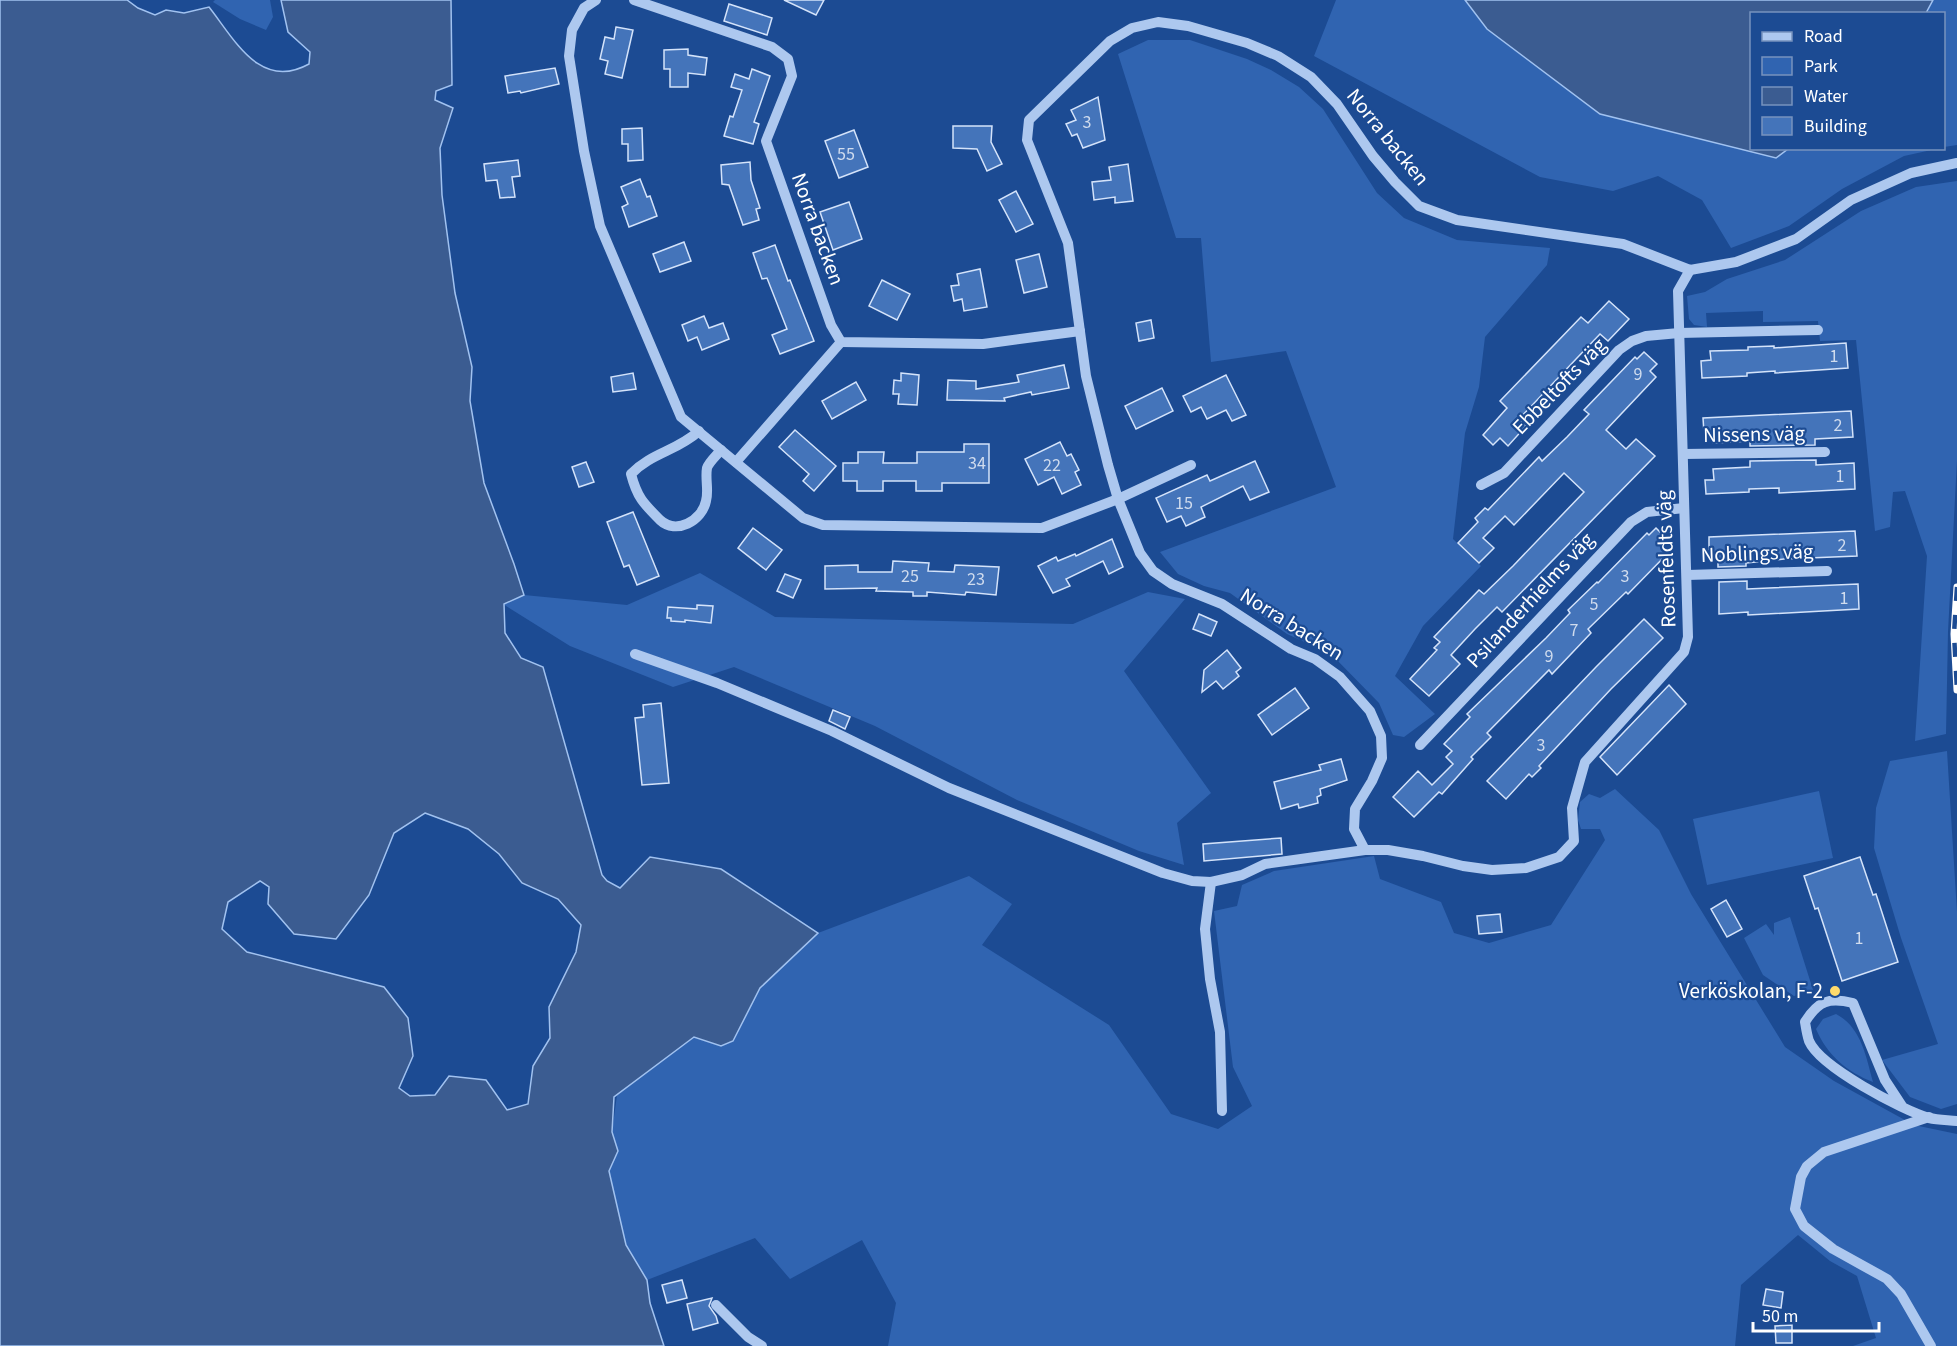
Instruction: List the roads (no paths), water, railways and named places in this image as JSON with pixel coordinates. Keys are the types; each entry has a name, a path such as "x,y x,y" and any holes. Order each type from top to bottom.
{"street":[{"path":"596,0 584,8 572,30 569,56 584,151 600,226 681,417 803,518 823,525 1042,528 1118,499 1191,465"},
{"name":"Norra backen","path":"634,0 772,47 788,59 792,76 766,141 831,325 841,342"},
{"name":"Norra backen","path":"1365,850 1354,829 1355,809 1372,781 1382,758 1381,736 1370,711 1341,677 1316,659 1291,649 1222,604 1172,584 1153,571 1140,553 1118,499 1086,376 1068,243 1027,140 1029,120 1110,41 1132,28 1158,22 1188,26 1247,43 1278,56 1311,76 1337,104 1380,165 1419,206 1457,220 1623,244 1690,270"},
{"path":"1690,270 1736,262 1796,239 1851,200 1911,173 1957,163"},
{"name":"Rosenfeldts väg","path":"1211,882 1242,875 1265,864 1365,850 1388,850 1492,870 1526,868 1559,857 1574,842 1572,808 1585,762 1684,652 1688,637 1678,291 1690,270"},
{"name":"Ebbeltofts väg","path":"1481,485 1504,473 1619,350 1632,341 1646,336 1679,333 1818,330"},
{"path":"736,462 841,342 983,344 1080,332"},
{"path":"699,431 686,443 642,463 631,474 636,492 647,507 666,525 679,527 696,519 706,501 708,466 721,450"},
{"name":"Nissens väg","path":"1683,454 1825,452"},
{"name":"Psilanderhielms väg","path":"1420,746 1631,522 1647,513 1684,508"},
{"name":"Noblings väg","path":"1688,575 1827,571"},
{"path":"635,654 708,680 832,731 949,788 1163,873 1192,881 1211,882 1205,929 1210,979 1220,1032 1222,1111"},
{"path":"1902,1106 1884,1080 1853,1003 1839,999 1826,1002 1814,1009 1805,1022 1809,1042 1823,1058 1851,1079 1902,1106 1929,1118 1957,1121"},
{"path":"1929,1118 1824,1152 1807,1166 1801,1177 1795,1209 1804,1226 1833,1249 1887,1279 1901,1294 1931,1346"},
{"path":"717,1305 748,1337 762,1346"}],"water":[{"path":"0,0 127,0 138,8 155,15 166,10 184,13 209,7 250,58 263,67 276,71 292,71 309,64 310,52 288,32 281,0 451,0 452,85 436,91 435,100 453,108 440,148 442,195 455,293 472,367 470,401 484,483 524,595 504,604 505,633 521,658 543,667 602,875 607,881 620,888 650,857 721,869 818,933 760,988 733,1041 721,1046 694,1037 614,1097 612,1132 618,1151 609,1171 626,1245 647,1280 650,1303 664,1346 0,1346","holes":["425,813 468,829 499,854 522,883 558,899 581,925 576,952 549,1007 550,1038 533,1066 528,1104 507,1110 486,1080 449,1076 435,1095 410,1096 399,1088 413,1056 408,1018 384,987 247,952 222,929 228,902 260,881 269,887 268,904 294,934 336,939 369,895 394,833"]},
{"path":"1465,0 1933,0 1927,12 1750,12 1750,150 1787,150 1776,158 1600,114 1487,29"}],"railway":[{"path":"1957,587 1954,634 1957,690"}],"place":[{"name":"Verköskolan, F-2","path":"1835,991"}]}
